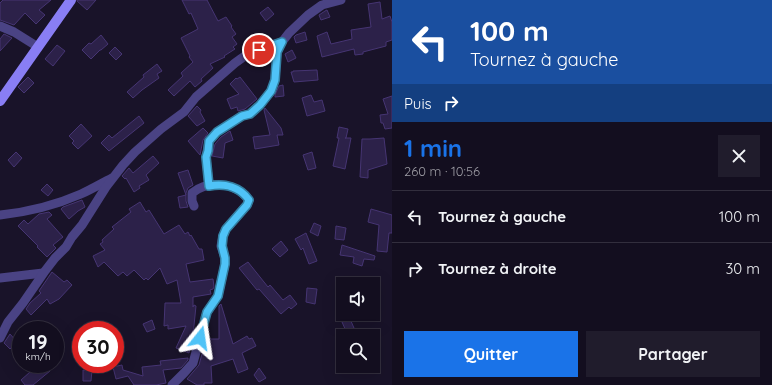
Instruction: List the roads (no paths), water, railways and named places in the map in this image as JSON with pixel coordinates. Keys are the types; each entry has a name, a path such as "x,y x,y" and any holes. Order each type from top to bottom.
{"street":[{"path":"0,101 4,88 38,47 71,0"},
{"path":"209,186 206,157 209,141 217,132 242,116 250,114 260,105 271,91 275,80 277,52 289,33 308,15 322,5 341,0"},
{"path":"0,26 14,32 38,47"},
{"path":"0,338 8,322 24,303 43,273 66,247 113,177 135,152 161,129 184,112 196,97 235,63 249,53 282,42"},
{"path":"0,215 21,213 67,199 113,177"},
{"path":"172,385 193,362 207,312 218,296 225,264 222,246 223,236 226,229 247,205 249,200 244,194 230,186 209,186 196,190 192,193 194,206"},
{"path":"0,278 43,273"}]}
